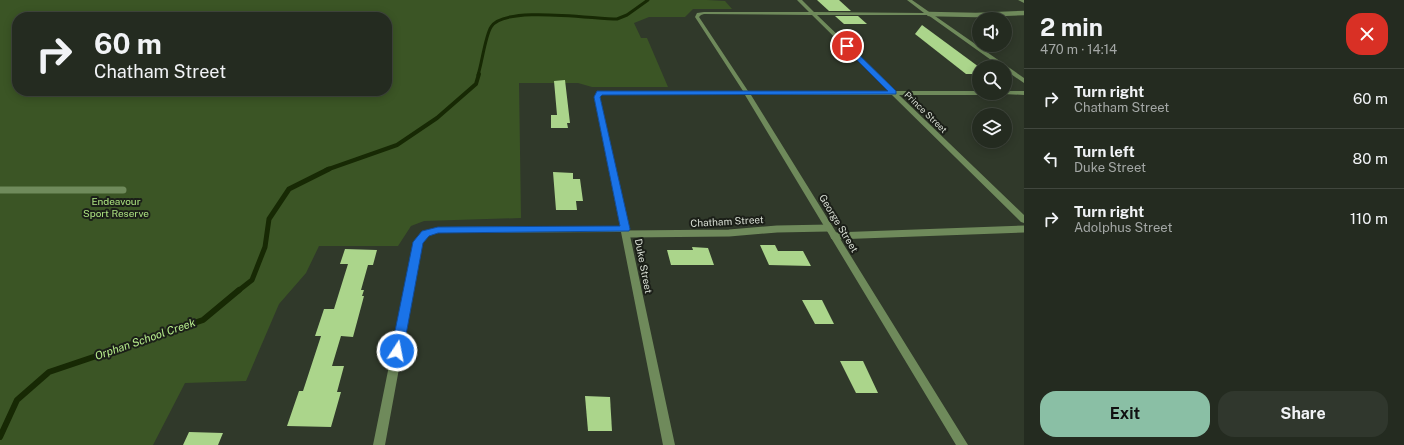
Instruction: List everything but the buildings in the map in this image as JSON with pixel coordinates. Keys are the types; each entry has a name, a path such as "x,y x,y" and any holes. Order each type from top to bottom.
{"street":[{"name":"Prince Street","path":"799,0 1024,220"},
{"path":"909,0 995,60"},
{"path":"1020,0 1024,2"},
{"name":"George Street","path":"814,14 699,14 697,17 746,93 962,445"},
{"path":"814,14 929,14"},
{"path":"1012,72 1024,81"},
{"name":"Duke Street","path":"669,445 597,97 600,93 746,93"},
{"path":"746,93 972,93"},
{"path":"1012,93 1024,93"},
{"name":"Chatham Street","path":"379,445 418,242 426,233 438,230 626,232"}],"lane":[{"path":"929,14 976,15 1024,13"},
{"path":"0,190 123,190"},
{"name":"Chatham Street","path":"626,232 729,233 777,229 829,228"},
{"path":"834,236 889,236 983,229 1024,229"}],"green space":[{"name":"Endeavour Sport Reserve","path":"0,0 707,0 725,1 732,9 693,9 685,17 649,17 634,23 641,38 647,38 668,87 592,87 578,83 519,83 521,218 424,221 411,226 398,246 319,246 306,273 279,304 246,381 185,383 153,445 0,445"}],"waterway":[{"name":"Orphan School Creek","path":"478,75 489,31 491,27 499,20 512,16 530,15 617,19 627,15 648,0"},
{"name":"Orphan School Creek","path":"326,170 397,145 437,118 476,84 479,74"},
{"name":"Orphan School Creek","path":"238,291 252,280 265,247 269,219 289,189 329,169"},
{"name":"Orphan School Creek","path":"0,437 17,400 49,372 203,320 239,290"}],"route":[{"path":"397,351 418,242 426,233 438,230 626,229 597,97 600,93 894,93 847,46"}]}
